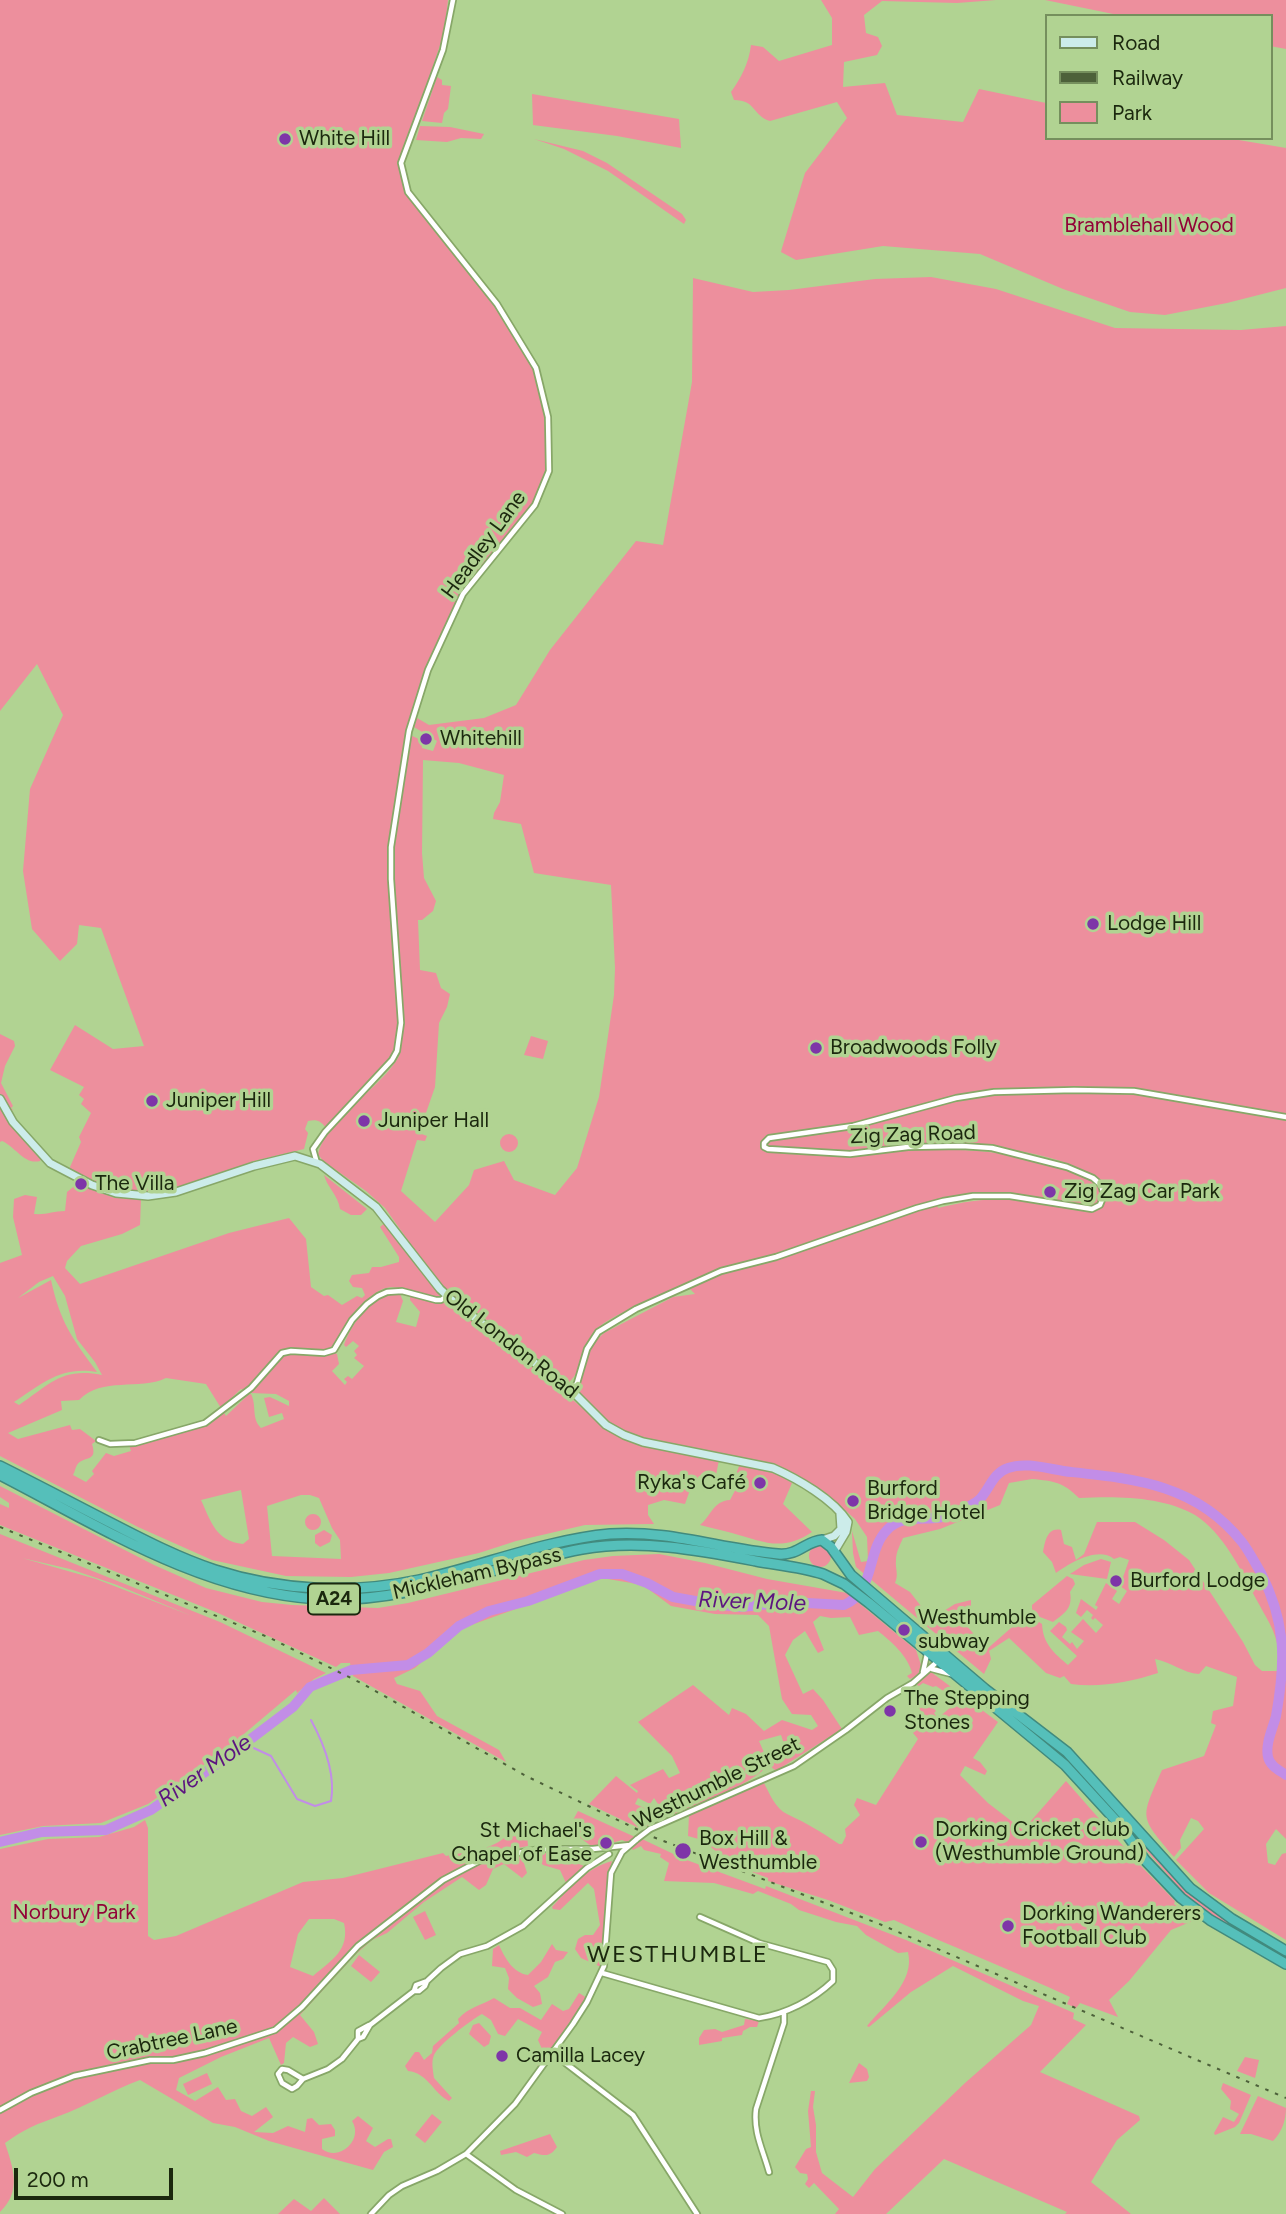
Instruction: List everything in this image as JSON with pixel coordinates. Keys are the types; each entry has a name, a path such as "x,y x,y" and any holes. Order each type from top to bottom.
{"highway":[{"name":"Mickleham Bypass","path":"0,1466 168,1551 231,1575 289,1586 344,1588 389,1585 419,1580 555,1544 610,1534 677,1536 779,1554 790,1554 807,1547"},
{"name":"Mickleham Bypass","path":"0,1475 190,1571 237,1586 298,1597 349,1599 398,1594 581,1549 617,1545 671,1546 810,1570"},
{"path":"1286,1951 1232,1919 1190,1888 1166,1865 1080,1765 937,1647 872,1599 810,1570 805,1557 807,1547 814,1541 822,1541 872,1599 926,1651 1071,1771 1120,1825 1145,1860 1181,1898 1219,1926 1286,1964"},
{"path":"823,1574 833,1564 835,1553"}],"main road":[{"name":"Old London Road","path":"0,1099 19,1130 50,1163 116,1194 148,1196 176,1192 286,1158 295,1157 317,1163 376,1207 447,1296 572,1391 606,1424 633,1439 774,1468 806,1485 840,1514"},
{"path":"822,1541 834,1536 841,1529 840,1514"},
{"path":"835,1553 848,1526 845,1517 840,1514"}],"street":[{"name":"Headley Lane","path":"317,1163 313,1149 325,1132 393,1060 397,1051 401,1023 391,847 408,734 428,670 463,594 535,505 550,471 548,417 536,368 497,304 408,192 401,163 443,50 453,0"},
{"name":"Zig Zag Road","path":"572,1391 587,1349 598,1332 636,1309 721,1271 776,1257 943,1201 973,1196 1010,1196 1092,1209 1100,1205 1104,1195 1101,1185 1083,1173 999,1149 930,1147 850,1154 768,1149 764,1147 764,1143 769,1138 853,1126 956,1098 1006,1092 1134,1091 1286,1117"},
{"path":"99,1440 110,1444 135,1443 205,1423 250,1388 282,1353 291,1350 324,1353 334,1350 352,1320 367,1304 382,1294 402,1291 436,1300 447,1296"},
{"path":"937,1647 938,1661"},
{"path":"921,1676 927,1661 926,1651"},
{"name":"Westhumble Street","path":"627,1847 650,1829 794,1766 921,1676 938,1661"},
{"path":"930,1669 955,1675"},
{"path":"303,2079 288,2070 282,2069 278,2074 282,2083 292,2089 303,2079 337,2063 358,2039 363,2037 370,2025 414,1991 419,1991 427,1980 460,1954 496,1942 523,1926 575,1878 610,1854 627,1847"},
{"path":"370,2214 402,2186 437,2171 466,2154 515,2104 583,2010 602,1973 607,1940 610,1877 616,1862 627,1847"},
{"name":"Crabtree Lane","path":"0,2110 31,2093 74,2076 150,2060 173,2060 205,2053 275,2030 302,2007 358,1946 443,1880 483,1859 540,1849 627,1847"},
{"path":"602,1973 759,2018 784,2013 830,1984 834,1978 831,1964 759,1943 700,1917"},
{"path":"769,2172 759,2143 755,2119 784,2023 784,2013"},
{"path":"551,2052 632,2115 697,2214"},
{"path":"466,2154 516,2190 562,2214"}],"green space":[{"path":"0,0 448,0 444,33 401,163 408,192 497,304 536,368 548,417 549,471 535,505 463,594 428,670 408,734 421,740 422,748 433,751 437,741 414,727 417,718 429,725 484,718 516,705 550,650 636,541 663,545 692,382 693,278 753,292 875,279 931,277 996,289 1115,328 1241,330 1286,326 1286,1839 1276,1829 1266,1844 1268,1863 1275,1865 1282,1854 1286,1853 1286,1940 1209,1893 1176,1860 1204,1829 1198,1821 1191,1818 1180,1840 1181,1848 1174,1857 1154,1833 1147,1816 1147,1808 1162,1770 1204,1756 1216,1725 1211,1723 1213,1711 1233,1706 1237,1677 1206,1666 1199,1674 1193,1673 1155,1659 1158,1673 1104,1685 1071,1684 1064,1676 1060,1678 1046,1673 1009,1638 989,1651 991,1659 984,1674 856,1567 852,1531 861,1562 868,1561 867,1537 855,1519 822,1490 773,1464 632,1435 609,1422 577,1390 591,1345 604,1333 673,1297 695,1294 686,1285 622,1313 600,1326 593,1333 577,1372 569,1382 462,1301 444,1291 385,1208 323,1161 318,1154 323,1141 343,1115 391,1068 399,1056 402,1043 402,998 392,875 394,817 389,879 399,1023 395,1050 391,1058 326,1128 318,1121 308,1121 304,1149 254,1161 195,1183 154,1191 118,1191 71,1170 81,1142 79,1137 91,1113 81,1104 84,1099 79,1095 84,1087 50,1070 75,1025 113,1049 144,1046 101,928 79,925 77,944 60,961 32,929 23,871 30,789 63,715 37,664 0,711","holes":["423,760 459,763 504,775 500,802 493,819 521,824 534,873 611,885 615,968 614,995 599,1097 577,1168 555,1195 514,1180 504,1161 474,1170 469,1185 435,1222 401,1191 417,1140 425,1141 427,1136 419,1133 435,1087 439,1023 450,994 441,988 436,973 420,970 418,920 433,911 436,901 424,878","1023,1088 1109,1088 1167,1094 1235,1108 1236,1112 1156,1096 1114,1093 997,1094 925,1108 860,1128 859,1125 892,1113 961,1095","960,1144 1017,1150 1076,1167 1106,1187 1106,1197 1102,1206 1090,1211 1012,1199 974,1201 938,1208 936,1200 963,1195 1003,1193 1043,1198 1045,1194 1042,1189 1050,1185 1060,1189 1057,1200 1090,1207 1101,1199 1101,1187 1089,1178 1068,1169 1024,1157 934,1149 865,1153 864,1149","1032,1479 1058,1483 1079,1498 1123,1497 1154,1501 1195,1515 1214,1531 1230,1552 1270,1624 1278,1649 1278,1671 1262,1671 1255,1665 1189,1560 1135,1522 1097,1522 1084,1554 1076,1560 1072,1547 1064,1544 1061,1530 1053,1531 1048,1536 1043,1552 1052,1562 1056,1573 1092,1555 1129,1560 1120,1586 1127,1591 1119,1604 1112,1599 1117,1591 1106,1583 1095,1605 1098,1607 1096,1610 1081,1599 1076,1613 1081,1617 1087,1610 1093,1615 1091,1618 1103,1625 1096,1633 1083,1619 1071,1632 1084,1641 1077,1649 1072,1642 1070,1644 1062,1637 1067,1630 1059,1622 1050,1631 1077,1656 1068,1665 1047,1643 1042,1624 1027,1614 987,1649 958,1616 957,1611 971,1606 971,1600 955,1604 931,1619 910,1592 895,1583 897,1554 903,1538 940,1529 1000,1505 1009,1483"]},
{"name":"Bramblehall Wood","path":"821,0 996,0 957,3 882,1 864,15 866,33 878,37 882,46 877,55 844,62 843,87 885,83 897,115 963,122 979,89 1044,103 1044,140 1239,140 1286,148 1286,288 1165,315 1130,312 1063,289 980,254 883,246 796,260 781,252 805,173 847,118 837,102 770,121 760,116 751,105 734,100 731,92 744,70 751,45 763,47 779,61 832,45 832,18"},
{"path":"1045,0 1286,0 1286,49 1272,46 1272,14 1113,14"},
{"path":"437,77 442,80 442,85 451,86 448,109 444,113 442,123 422,121"},
{"path":"532,94 679,119 681,148 533,125"},
{"path":"420,126 450,127 484,134 481,139 461,138 447,142 416,140"},
{"path":"534,139 583,151 607,163 682,214 686,220 684,224 608,171 564,149"},
{"path":"0,1034 14,1041 15,1046 5,1066 1,1083 13,1106 13,1110 9,1112 0,1095"},
{"path":"531,1036 548,1041 543,1059 524,1055"},
{"path":"0,1105 40,1161 29,1160 0,1142"},
{"path":"509,1134 515,1137 518,1143 515,1149 509,1152 503,1149 500,1143 503,1137"},
{"path":"324,1175 367,1209 361,1215 351,1215 340,1209"},
{"path":"77,1184 115,1198 141,1199 140,1225 122,1234 81,1246 67,1261 65,1268 80,1284 229,1233 289,1218 306,1239 311,1287 342,1305 357,1296 362,1298 365,1295 362,1288 353,1287 349,1281 352,1275 369,1273 372,1267 399,1262 399,1257 380,1227 386,1222 433,1283 431,1285 442,1296 429,1298 391,1287 366,1300 351,1317 336,1343 328,1349 337,1354 339,1364 332,1371 345,1385 347,1382 344,1379 348,1376 352,1379 364,1366 354,1358 357,1355 354,1351 359,1346 353,1341 346,1347 344,1345 358,1318 373,1303 390,1295 400,1294 403,1301 396,1322 416,1327 420,1312 410,1300 410,1295 439,1302 447,1300 489,1331 614,1434 641,1446 719,1460 716,1475 699,1476 691,1487 685,1504 664,1500 648,1505 648,1515 654,1524 585,1525 389,1573 351,1577 286,1576 212,1560 138,1527 0,1456 0,1263 22,1255 13,1217 14,1199 25,1195 37,1197 34,1214 65,1211 67,1192","holes":["53,1276 65,1296 77,1339 102,1375 66,1375 19,1405 14,1402 53,1378 73,1371 97,1372 68,1329 58,1307 51,1280 18,1298 39,1282","166,1378 206,1384 221,1408 241,1389 251,1393 276,1394 289,1401 289,1406 270,1397 264,1398 269,1417 282,1413 284,1419 261,1428 256,1420 251,1394 248,1395 226,1416 224,1413 204,1426 129,1445 131,1451 114,1456 106,1453 86,1482 73,1475 76,1466 92,1456 92,1444 96,1441 80,1429 72,1430 70,1425 18,1439 8,1433 62,1410 61,1401 79,1400 98,1388 155,1382","241,1490 249,1539 243,1544 220,1535 201,1500","301,1495 319,1498 340,1540 341,1559 272,1556 267,1506"]},
{"path":"740,1464 779,1475 792,1483 783,1504 812,1532 791,1542 773,1543 700,1525 716,1506 730,1500 738,1485 736,1474"},
{"path":"0,1486 154,1565 206,1588 262,1602 292,1605 378,1608 584,1560 659,1554 767,1579 847,1593 916,1650 921,1665 918,1675 910,1679 907,1676 912,1673 903,1655 878,1631 859,1635 850,1617 820,1616 813,1622 824,1650 818,1653 805,1631 793,1640 785,1655 803,1694 813,1689 842,1729 776,1771 769,1765 735,1788 667,1818 654,1798 650,1804 638,1798 635,1804 649,1810 650,1808 653,1812 647,1815 651,1825 643,1830 589,1804 616,1776 637,1793 630,1785 663,1769 669,1778 680,1773 672,1756 638,1722 693,1685 729,1715 732,1708 746,1714 764,1731 782,1720 812,1730 818,1726 811,1715 792,1714 782,1699 769,1626 758,1615 715,1614 671,1606 643,1585 602,1578 460,1629 415,1668 394,1678 397,1684 420,1691 437,1716 499,1750 506,1762 353,1676 350,1663 341,1663 336,1667 218,1613 0,1525 0,1504 9,1508 9,1503 0,1497","holes":["781,1735 787,1753 769,1764 759,1741"]},
{"path":"310,1514 316,1514 321,1522 319,1528 310,1530 305,1525 305,1519"},
{"path":"324,1530 332,1535 330,1542 320,1547 315,1543 315,1535"},
{"path":"0,1534 220,1622 326,1673 297,1693 296,1690 225,1750 148,1804 101,1823 43,1826 0,1835","holes":["22,1558 70,1569 117,1585 192,1616 96,1579"]},
{"path":"820,1545 828,1548 831,1556 828,1564 820,1567 812,1564 809,1556 812,1548"},
{"path":"1101,1559 1111,1562 1107,1579 1070,1574 1084,1565"},
{"path":"1067,1576 1073,1579 1075,1584 1070,1592 1067,1610 1053,1622 1040,1617 1032,1610 1032,1605"},
{"path":"943,1658 1054,1745 1093,1783 1181,1884 1286,1954 1286,1961 1221,1922 1183,1892 1091,1788"},
{"path":"931,1672 998,1722 973,1758 987,1771 985,1775 965,1766 960,1775 988,1803 1023,1830 1066,1781 1175,1901 1174,1904 1195,1920 1171,1930 1129,1981 1109,2000 1118,2017 1080,2003 1076,2008 1067,2004 1070,1997 894,1920 885,1922 768,1881 768,1878 715,1858 717,1852 702,1840 688,1836 689,1815 764,1783 783,1812 842,1844 846,1836 845,1829 860,1815 854,1805 857,1798 876,1805 918,1739 913,1733 925,1717 919,1708 920,1703 925,1699 936,1711 934,1713 938,1718 951,1707 946,1699 948,1694 936,1686 915,1684"},
{"path":"578,1811 635,1837 627,1842 622,1840 594,1848 568,1829"},
{"name":"Norbury Park","path":"145,1820 148,1828 148,1936 154,1940 176,1936 303,1882 343,1878 443,1853 446,1856 479,1850 495,1844 507,1835 527,1835 528,1846 492,1853 458,1868 460,1872 488,1861 515,1855 573,1850 579,1864 584,1866 566,1883 560,1870 543,1865 536,1857 523,1860 527,1873 522,1878 504,1864 493,1869 486,1885 479,1890 462,1877 424,1902 387,1933 372,1940 300,2015 314,2032 318,2044 310,2047 293,2037 286,2043 284,2063 281,2065 269,2038 221,2057 179,2078 176,2090 195,2101 218,2087 226,2100 235,2099 241,2111 252,2116 266,2107 273,2117 254,2132 273,2133 288,2126 305,2132 307,2119 312,2118 319,2125 331,2124 335,2136 322,2139 322,2149 329,2152 336,2153 348,2147 355,2135 352,2121 358,2116 373,2128 366,2141 375,2147 391,2139 393,2147 384,2152 373,2170 269,2141 235,2127 213,2123 140,2080 31,2127 5,2143 14,2179 11,2196 0,2212 0,1849 48,1839 99,1837 134,1827","holes":["309,1919 334,1919 344,1923 344,1940 338,1954 313,1976 290,1967 298,1934"]},
{"path":"642,1839 684,1859 765,1889 766,1886 906,1940 1074,2013 1073,2019 1086,2025 1040,2072 1139,2116 1140,2120 1117,2140 1091,2182 1131,2214 1065,2214 1067,2212 944,2159 886,2214 835,2214 839,2209 814,2183 809,2188 805,2184 807,2174 800,2173 795,2167 806,2149 811,2147 808,2111 811,2091 815,2091 813,2107 816,2152 822,2173 853,2197 875,2169 965,2083 1031,2025 1039,2006 1023,2001 953,1966 911,1992 869,2027 867,2026 903,1983 909,1963 908,1952 898,1953 866,1935 857,1926 799,1910 758,1891 753,1894 714,1883 664,1881 669,1863 660,1857 661,1854 644,1850 641,1846 633,1850 631,1848"},
{"path":"612,1861 607,1885 606,1940 601,1967 581,1958 575,1949 578,1939 593,1935 600,1925 594,1889 588,1883 560,1910 552,1907 586,1874"},
{"path":"425,1911 436,1935 425,1940 413,1917"},
{"path":"552,1944 556,1950 568,1952 563,1959 555,1962 548,1977 534,1986 540,1993 542,2004 533,2007 508,1989 509,1978 505,1968 492,1966 493,1949 499,1945 514,1968 528,1975 541,1962"},
{"path":"359,1955 380,1972 371,1982 351,1966"},
{"path":"579,1993 587,1998 538,2066 527,2058 531,2052 537,2055 542,2049 538,2040 542,2032 518,2019 505,2036 498,2034 491,2020 482,2014 448,2039 434,2055 434,2078 452,2098 449,2101 421,2075 408,2071 405,2066 415,2052 419,2052 424,2060 432,2053 433,2046 459,2023 458,2019 462,2015 494,1998 510,2008 520,2008 541,2020 552,2004 563,2011 569,2009"},
{"path":"745,2019 759,2021 757,2027 750,2027 743,2031 742,2035 699,2045 699,2038 704,2030 715,2029 722,2032 744,2025"},
{"path":"479,2023 491,2036 489,2044 484,2047 469,2034 473,2025"},
{"path":"1245,2057 1259,2060 1255,2078 1237,2071"},
{"path":"859,2063 867,2069 867,2081 849,2083"},
{"path":"207,2073 212,2084 188,2095 183,2084"},
{"path":"1223,2083 1251,2095 1239,2123 1215,2135 1223,2117 1234,2122 1239,2114 1230,2109 1231,2101 1221,2089"},
{"path":"1258,2096 1286,2108 1283,2126 1273,2141 1251,2134 1240,2134"},
{"path":"432,2114 442,2122 425,2143 415,2135"},
{"path":"550,2134 557,2147 550,2154 534,2153 527,2157 516,2152 501,2155 500,2151"},
{"path":"324,2198 340,2214 278,2214 294,2199 311,2211"}],"waterway":[{"name":"River Mole","path":"0,1842 42,1832 106,1830 151,1810 293,1707 310,1687 351,1670 408,1665 428,1653 459,1626 489,1611 528,1601 600,1574 622,1574 673,1597 712,1604 741,1607 788,1602 844,1605 854,1599 861,1590 880,1539 894,1524 910,1519 944,1517 963,1509 980,1499 1003,1470 1023,1465 1119,1478 1164,1488 1206,1508 1242,1542 1261,1573 1279,1625 1282,1642 1281,1677 1276,1716 1267,1752 1275,1768 1286,1775"},
{"path":"245,1744 271,1756 297,1799 315,1806 331,1801 332,1780 328,1759 311,1720"}],"railway":[{"path":"0,1527 270,1638 363,1684 526,1776 653,1837 877,1923 1286,2098"}],"place":[{"name":"White Hill","path":"285,139"},
{"name":"Whitehill","path":"426,739"},
{"name":"Lodge Hill","path":"1093,924"},
{"name":"Broadwoods Folly","path":"816,1048"},
{"name":"Juniper Hill","path":"152,1101"},
{"name":"Juniper Hall","path":"364,1121"},
{"name":"The Villa","path":"81,1184"},
{"name":"Zig Zag Car Park","path":"1050,1192"},
{"name":"Ryka's Café","path":"760,1483"},
{"name":"Burford Bridge Hotel","path":"853,1501"},
{"name":"Burford Lodge","path":"1116,1581"},
{"name":"Westhumble subway","path":"904,1630"},
{"name":"The Stepping Stones","path":"890,1711"},
{"name":"Dorking Cricket Club (Westhumble Ground)","path":"921,1842"},
{"name":"St Michael's Chapel of Ease","path":"606,1843"},
{"name":"Box Hill & Westhumble","path":"683,1851"},
{"name":"Dorking Wanderers Football Club","path":"1008,1926"},
{"name":"Camilla Lacey","path":"502,2056"}],"district":[{"name":"WESTHUMBLE","path":"678,1955"}]}
